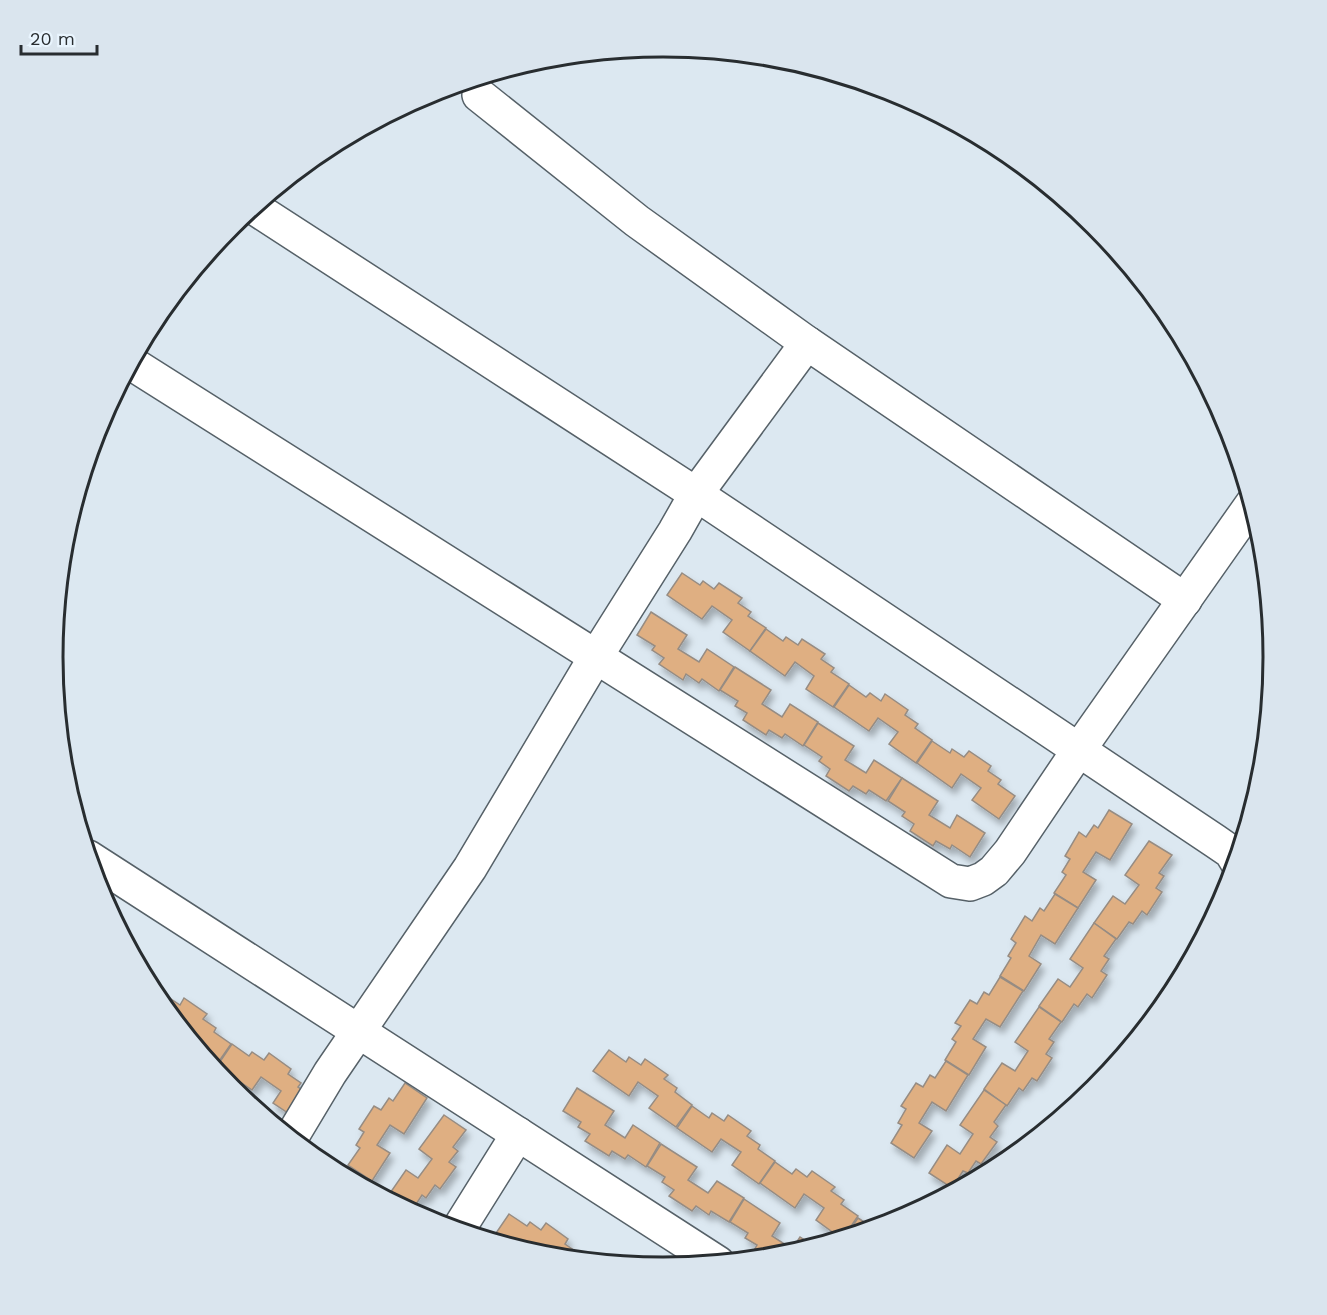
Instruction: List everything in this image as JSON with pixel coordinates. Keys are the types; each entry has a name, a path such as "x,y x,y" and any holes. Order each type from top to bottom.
{"street":[{"path":"479,95 637,221 807,343 1185,600"},
{"path":"262,212 696,494 1231,853"},
{"path":"295,1131 330,1073 470,868 696,494 807,343"},
{"path":"138,367 951,881 970,884 994,871 1010,852 1078,751 1246,512"},
{"path":"100,865 708,1256"},
{"path":"462,1223 518,1134"}],"building":[{"path":"682,573 700,585 703,581 714,589 719,583 742,598 738,603 751,612 748,616 766,628 750,651 723,632 732,620 712,606 702,619 667,595"},
{"path":"651,612 687,635 678,649 699,662 707,649 734,667 719,691 702,679 699,683 686,674 683,680 659,664 664,658 652,650 655,646 637,635"},
{"path":"766,629 783,641 786,637 798,645 802,639 825,654 821,659 834,668 831,672 849,684 833,707 806,689 814,676 795,662 785,676 750,651"},
{"path":"735,667 771,690 762,704 782,717 790,704 818,722 803,746 785,734 782,738 769,730 766,735 743,720 747,713 735,706 738,701 720,690"},
{"path":"849,685 866,697 870,693 881,701 885,694 908,710 905,715 918,724 915,728 932,740 916,763 889,744 898,732 878,718 869,731 834,707"},
{"path":"818,723 854,746 845,760 866,773 874,760 902,778 886,801 869,790 866,794 853,786 849,791 826,776 830,769 819,761 822,757 804,745"},
{"path":"932,741 950,753 952,749 964,757 969,751 991,766 988,771 1001,780 998,784 1015,796 999,819 972,800 981,788 961,774 952,788 917,763"},
{"path":"902,778 938,801 929,815 950,828 957,815 985,833 970,857 952,845 950,849 936,841 933,846 910,831 914,824 902,816 905,812 888,801"},
{"path":"1109,810 1132,824 1110,860 1096,852 1083,872 1096,880 1078,908 1054,893 1066,875 1062,872 1070,859 1065,856 1079,832 1086,837 1094,825 1098,828"},
{"path":"1149,841 1172,855 1159,873 1164,876 1156,888 1162,892 1147,915 1142,911 1133,924 1129,922 1117,939 1094,923 1113,896 1125,904 1139,885 1125,875"},
{"path":"1055,894 1078,908 1055,944 1041,935 1029,956 1041,964 1024,991 1000,976 1011,958 1008,956 1016,943 1011,939 1025,916 1032,921 1040,908 1044,911"},
{"path":"1094,923 1116,939 1104,956 1109,959 1101,971 1107,975 1092,998 1087,994 1078,1007 1074,1004 1062,1022 1039,1006 1058,979 1070,987 1083,968 1070,959"},
{"path":"1000,977 1023,991 1000,1027 986,1019 973,1039 986,1047 969,1075 945,1060 956,1042 952,1039 961,1026 955,1023 970,1000 977,1004 984,992 989,995"},
{"path":"169,997 180,1005 184,998 207,1014 203,1019 216,1028 214,1032 231,1044 219,1061"},
{"path":"1039,1007 1061,1022 1049,1039 1054,1042 1046,1054 1052,1058 1037,1081 1032,1078 1023,1091 1019,1088 1007,1106 984,1089 1002,1063 1015,1071 1028,1051 1015,1042"},
{"path":"232,1044 249,1056 252,1052 264,1060 269,1053 291,1069 288,1074 301,1083 298,1087 316,1099 300,1121 273,1103 281,1091 261,1077 252,1090 237,1079 220,1062"},
{"path":"609,1050 626,1062 629,1057 641,1065 645,1059 668,1075 664,1079 677,1088 675,1092 692,1105 676,1127 649,1108 658,1096 638,1082 629,1096 593,1071"},
{"path":"946,1061 968,1075 946,1111 932,1102 919,1123 932,1131 914,1158 891,1143 902,1125 898,1123 906,1109 901,1106 916,1083 923,1087 930,1075 935,1078"},
{"path":"405,1083 427,1098 404,1134 390,1125 377,1145 390,1153 372,1181 348,1165 360,1148 356,1145 364,1132 359,1129 374,1106 381,1110 389,1098 393,1101"},
{"path":"577,1088 614,1111 605,1125 625,1138 633,1125 660,1143 646,1167 628,1155 625,1159 612,1151 609,1156 585,1141 590,1134 578,1127 581,1122 563,1111"},
{"path":"984,1090 1006,1105 994,1122 998,1126 990,1137 997,1142 981,1164 976,1161 968,1173 963,1171 956,1182 949,1186 929,1173 947,1145 960,1154 973,1134 960,1125"},
{"path":"692,1106 709,1118 712,1113 724,1121 728,1115 751,1131 747,1136 760,1145 758,1149 775,1161 759,1184 732,1165 741,1152 721,1139 712,1152 677,1128"},
{"path":"444,1115 466,1130 453,1147 458,1151 449,1162 456,1167 440,1189 435,1185 426,1198 422,1195 416,1204 391,1192 406,1170 418,1178 432,1159 419,1149"},
{"path":"661,1144 697,1167 688,1180 708,1193 717,1181 744,1198 729,1222 711,1211 709,1215 696,1206 692,1211 669,1196 674,1190 662,1182 665,1177 647,1166"},
{"path":"775,1162 792,1174 796,1169 807,1177 812,1171 835,1187 831,1191 844,1200 841,1204 858,1216 849,1228 834,1233 816,1220 824,1208 804,1194 795,1208 760,1183"},
{"path":"349,1167 371,1181 363,1178"},
{"path":"744,1199 780,1223 772,1236 786,1245 754,1251 757,1245 745,1238 748,1233 730,1222"},
{"path":"509,1214 527,1226 530,1222 541,1230 546,1223 568,1239 565,1244 576,1251 508,1238 495,1234"},
{"path":"858,1218 865,1223 857,1226 851,1228"},
{"path":"800,1237 806,1241 796,1243"}]}
